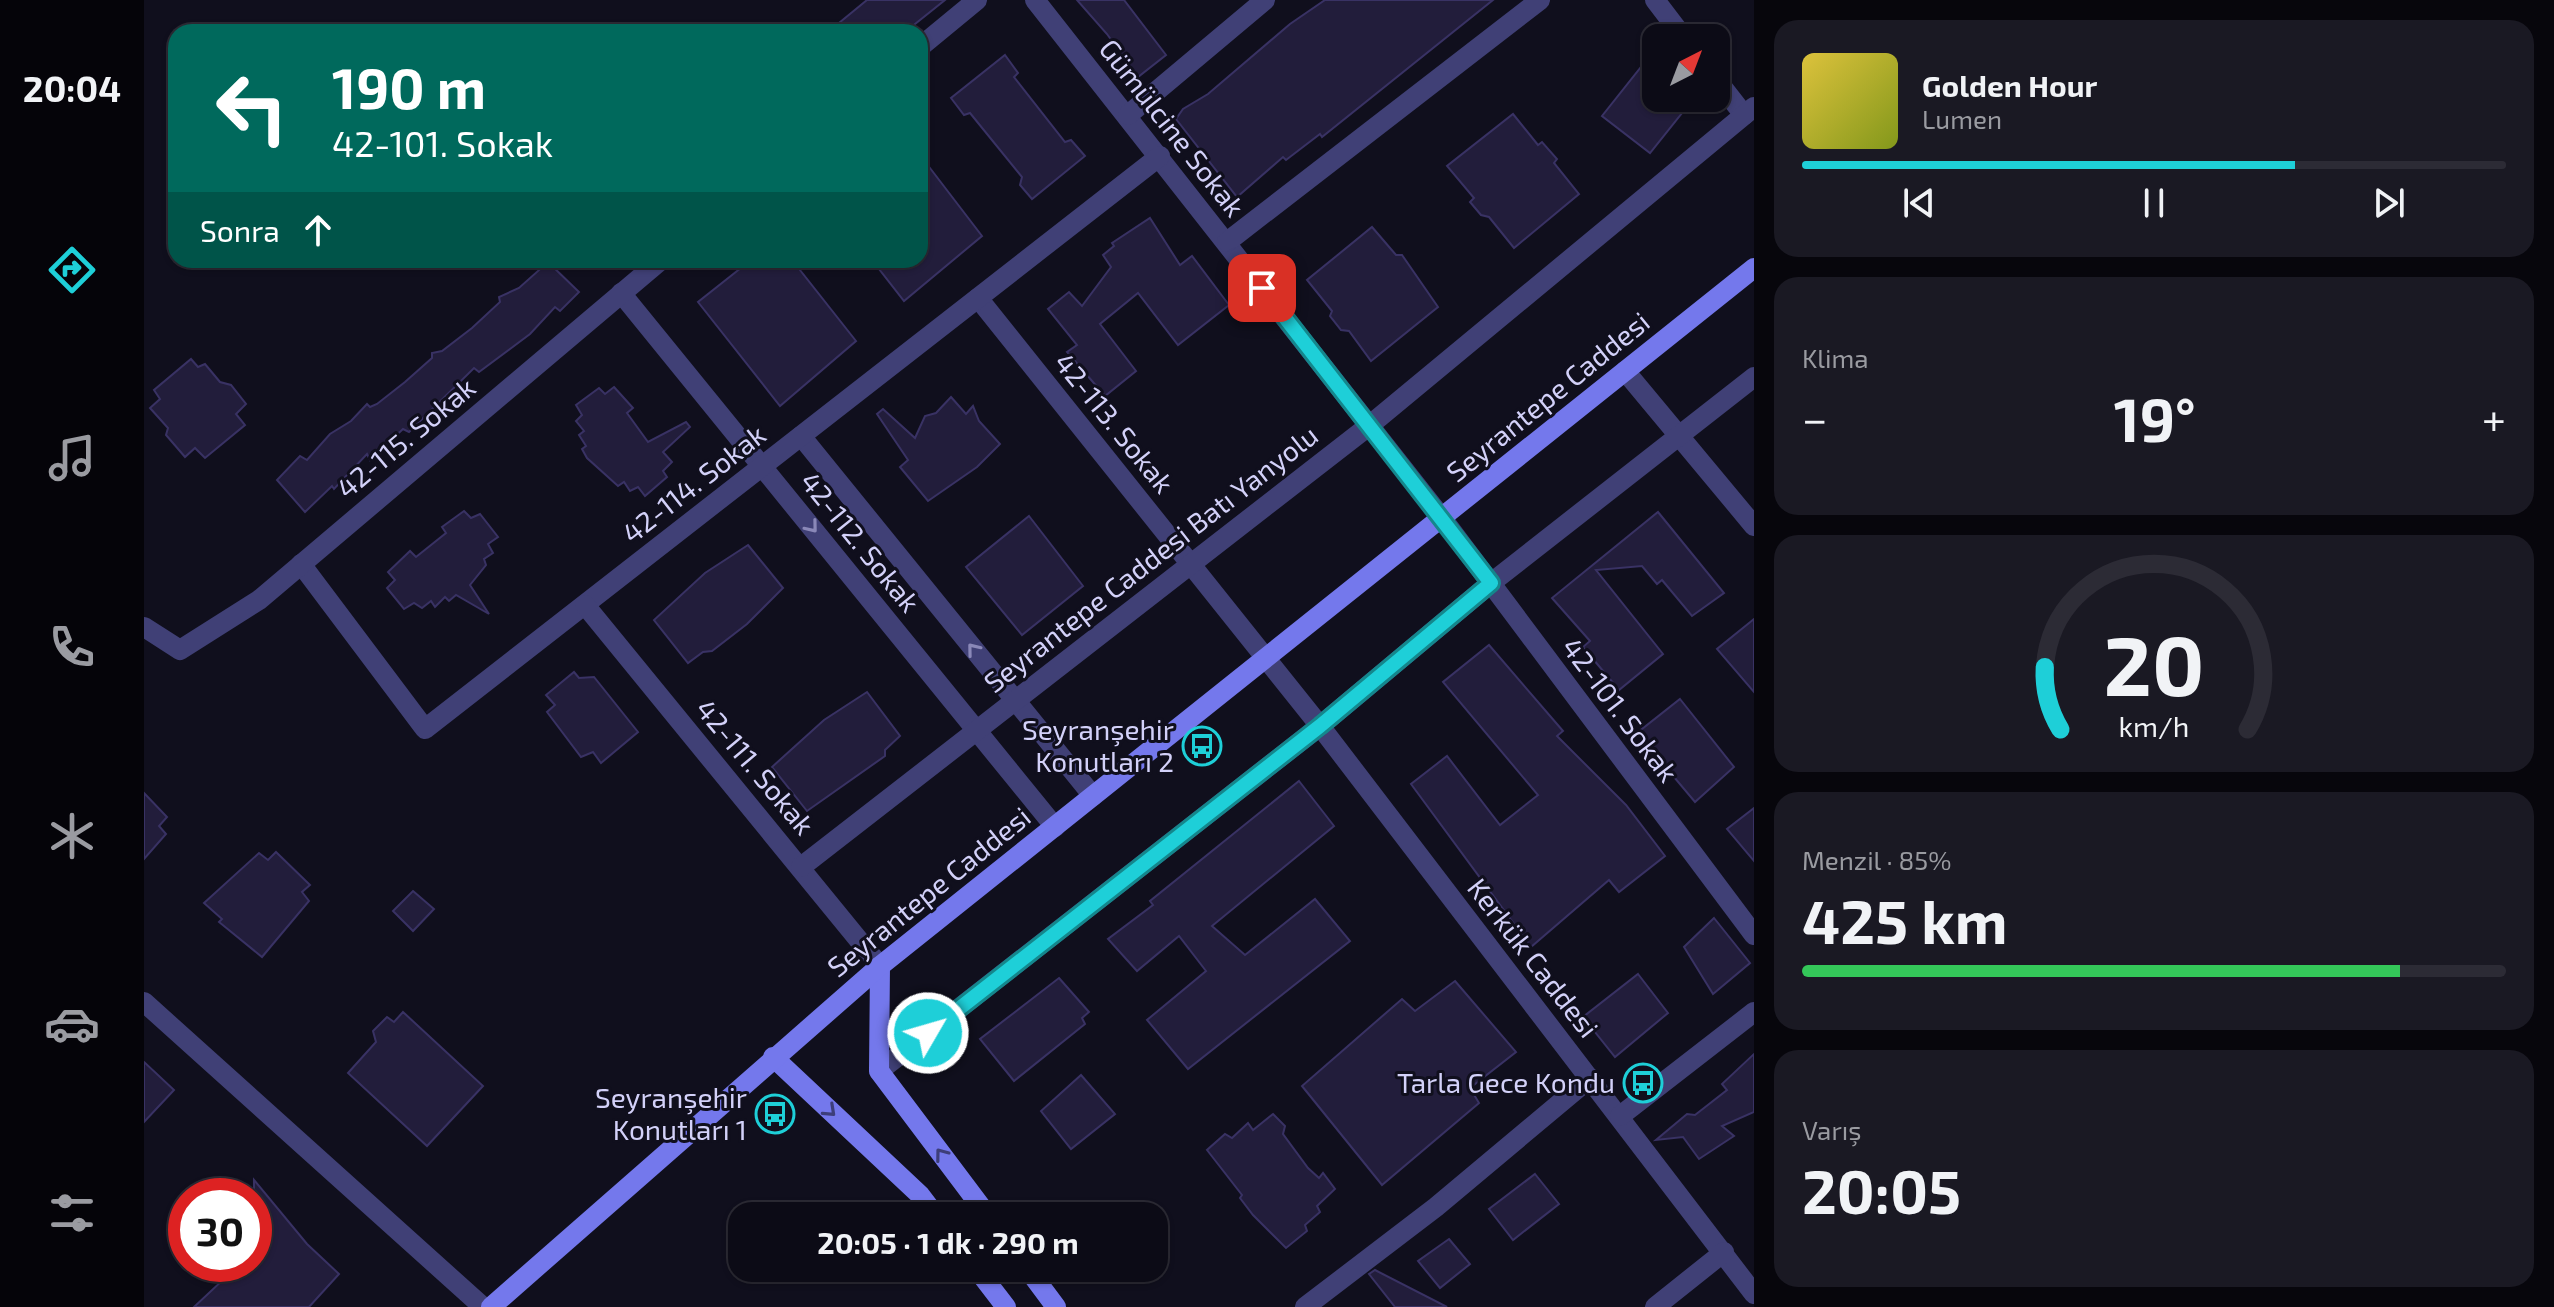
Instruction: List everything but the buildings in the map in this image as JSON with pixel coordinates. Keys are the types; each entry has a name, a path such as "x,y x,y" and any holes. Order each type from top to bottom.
{"street":[{"path":"928,40 977,0"},
{"name":"Gümülcine Sokak","path":"1035,0 1442,518"},
{"path":"1128,115 1265,0"},
{"path":"1227,242 1540,0"},
{"path":"1655,0 1673,24"},
{"path":"1730,93 1749,111"},
{"name":"Seyrantepe Caddesi Batı Yanyolu","path":"801,867 1370,425 1749,111"},
{"name":"42-114. Sokak","path":"301,564 425,729 1160,156"},
{"name":"42-115. Sokak","path":"144,627 180,650 259,600 651,268"},
{"name":"Seyrantepe Caddesi","path":"491,1307 880,966 1754,268"},
{"name":"42-112. Sokak","path":"621,293 1055,827"},
{"name":"42-113. Sokak","path":"978,298 1265,659"},
{"path":"1625,371 1754,526"},
{"path":"879,1071 1320,726 1491,583 1754,377"},
{"name":"42-112. Sokak","path":"801,436 1093,796"},
{"name":"42-101. Sokak","path":"1442,518 1754,935"},
{"name":"42-111. Sokak","path":"585,605 880,966"},
{"name":"Kerkük Caddesi","path":"1265,659 1320,726 1754,1294"},
{"path":"880,966 879,1071 977,1202"},
{"path":"144,1002 483,1307"},
{"path":"1620,1116 1754,1012"},
{"path":"773,1057 925,1202"},
{"path":"1305,1307 1436,1207 1590,1078"},
{"path":"1655,1307 1724,1252"},
{"path":"987,1282 1006,1307"},
{"path":"1037,1282 1056,1307"}],"place":[{"name":"Seyranşehir Konutları 2","path":"1202,746"},
{"name":"Tarla Gece Kondu","path":"1643,1083"},
{"name":"Seyranşehir Konutları 1","path":"775,1114"}],"route":[{"path":"928,1033 1320,726 1491,583 1262,288"}]}
